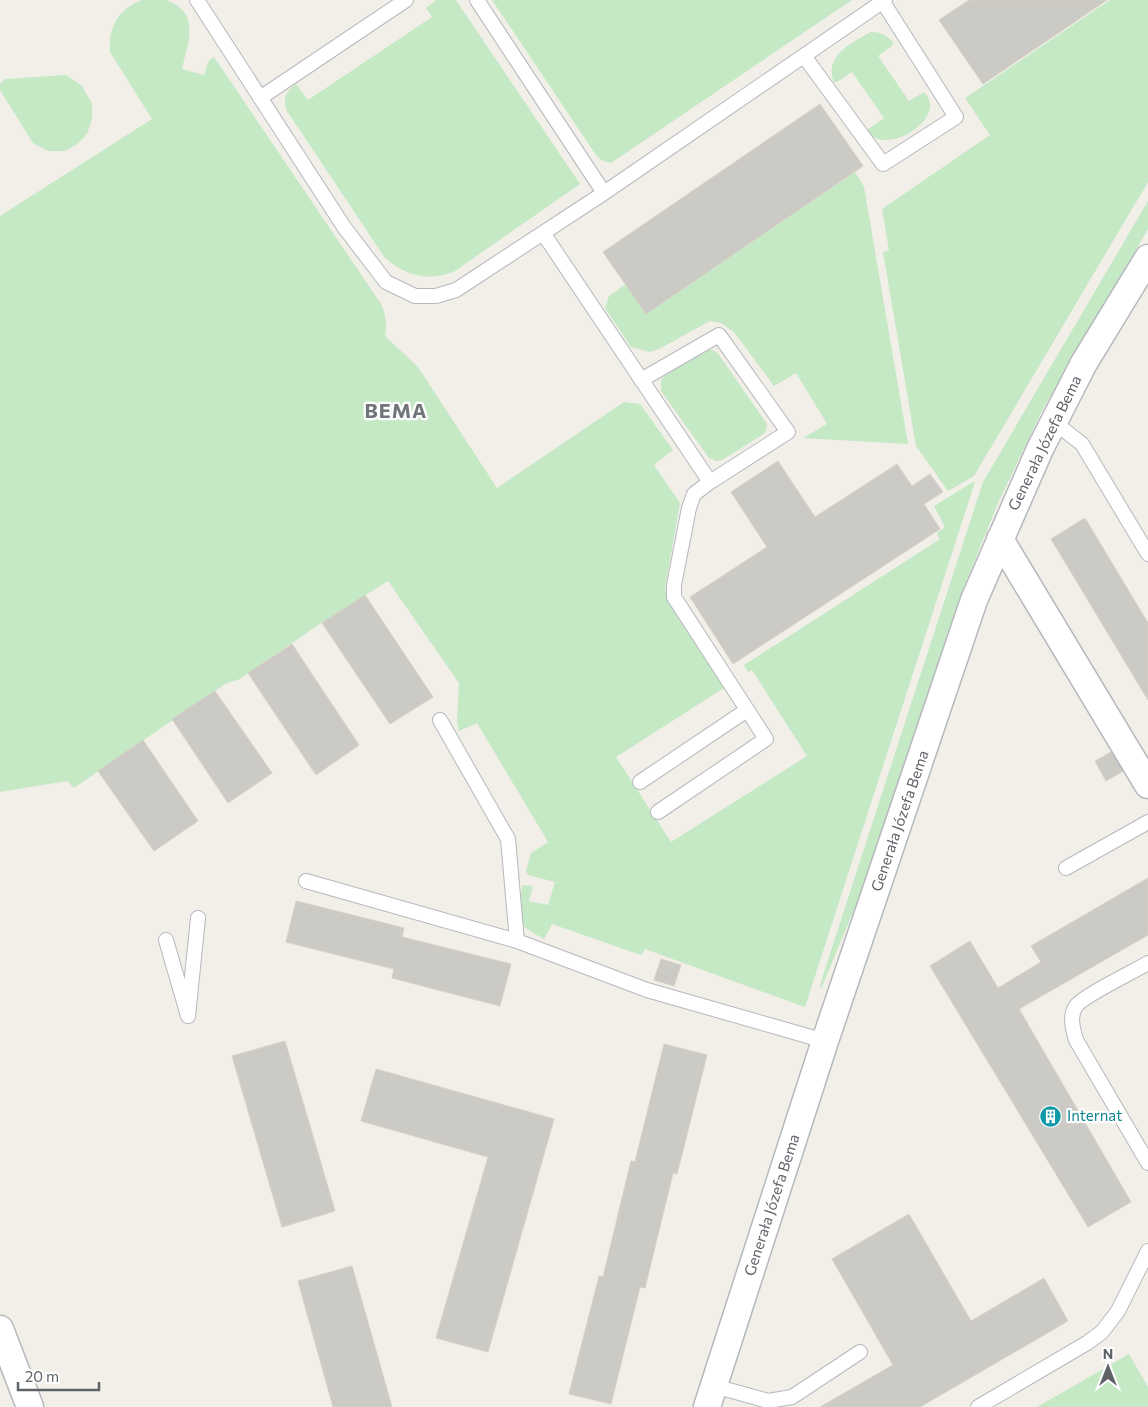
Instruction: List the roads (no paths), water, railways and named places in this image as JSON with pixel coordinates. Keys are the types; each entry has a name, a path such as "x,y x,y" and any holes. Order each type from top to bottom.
{"street":[{"name":"Generała Józefa Bema","path":"711,1396 825,1041 974,600 1040,449 1084,362 1148,258"},
{"path":"1000,539 1148,785"},
{"path":"0,1329 30,1407"}],"lane":[{"path":"197,0 344,227 386,282 415,296 436,296 456,290 604,193 884,1 956,117 882,164 804,56"},
{"path":"260,98 406,0"},
{"path":"476,0 604,193"},
{"path":"543,233 710,482"},
{"path":"642,380 719,335 788,432 694,494 689,508 674,585 674,597 766,739 658,812"},
{"path":"1054,422 1082,444 1148,554"},
{"path":"640,782 747,710"},
{"path":"440,720 508,839 517,941"},
{"path":"1066,868 1148,822"},
{"path":"306,881 517,941 647,990 825,1041"},
{"path":"166,940 188,1016 198,918"},
{"path":"1148,963 1076,1006 1071,1024 1076,1040 1148,1163"},
{"path":"978,1407 1087,1344 1102,1332 1118,1311 1148,1251"},
{"path":"711,1396 768,1401 792,1397 860,1352"}],"place":[{"name":"Internat","path":"1051,1116"}],"district":[{"name":"BEMA","path":"396,411"}]}
